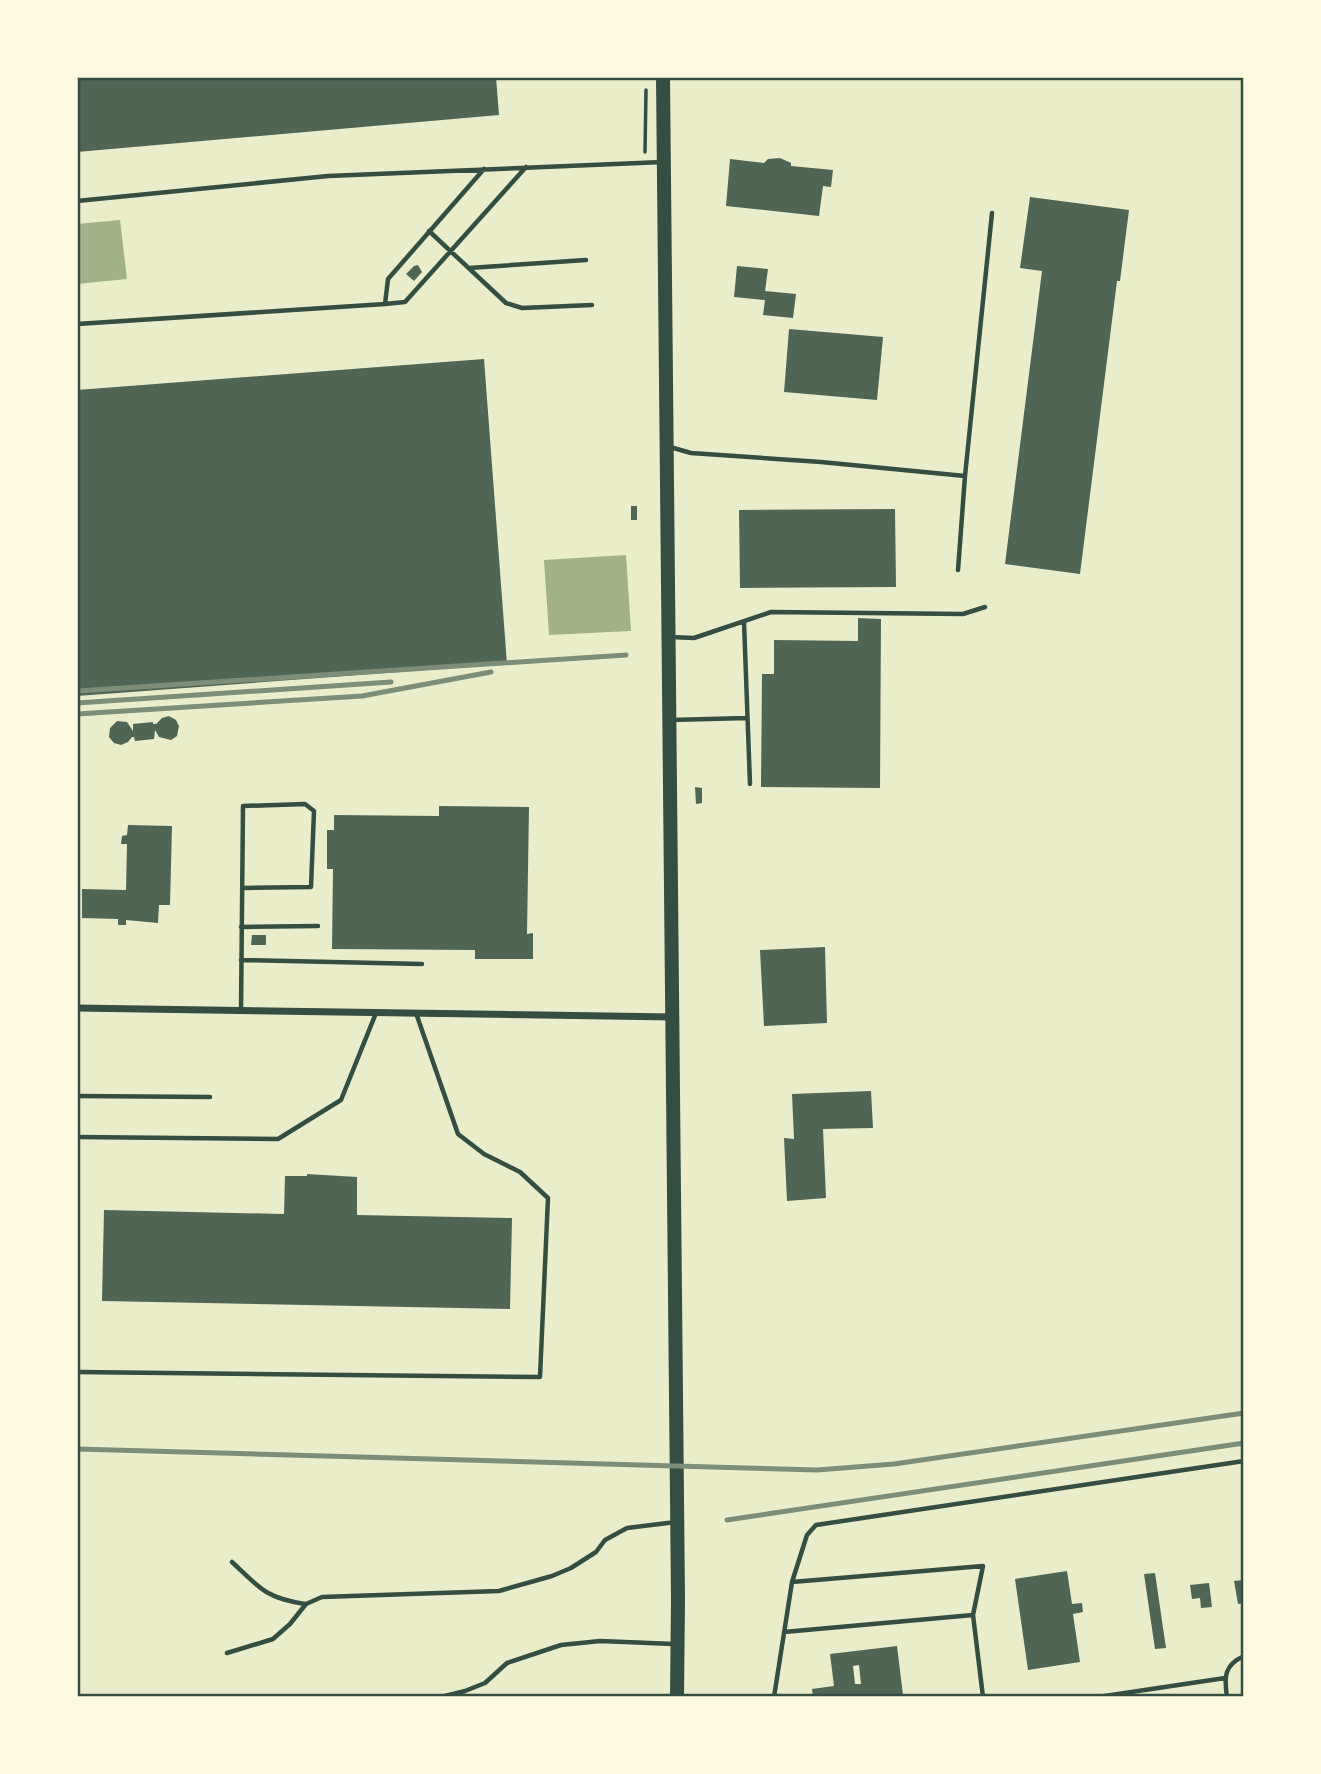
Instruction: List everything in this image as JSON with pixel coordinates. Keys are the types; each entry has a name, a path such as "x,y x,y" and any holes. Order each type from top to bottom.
{"main road":[{"path":"663,77 677,1697"}],"street":[{"path":"77,1008 673,1017"}],"lane":[{"path":"77,201 328,176 663,162"},
{"path":"77,324 405,302 527,167"},
{"path":"385,304 388,279 485,169"},
{"path":"958,570 992,212"},
{"path":"429,232 506,303 522,308 592,305"},
{"path":"468,268 586,261"},
{"path":"666,446 691,453 821,461 965,476"},
{"path":"669,637 694,638 771,612 963,614 985,607"},
{"path":"744,622 750,784"},
{"path":"670,720 747,718"},
{"path":"241,1011 241,927 243,806 305,804 314,811 312,887 242,888"},
{"path":"241,927 318,926"},
{"path":"241,960 422,964"},
{"path":"77,1137 278,1139 341,1100 377,1013"},
{"path":"77,1373 540,1377 548,1198 520,1172 484,1154 458,1134 416,1013"},
{"path":"77,1096 210,1097"},
{"path":"774,1697 792,1582 807,1535 816,1525 1244,1461"},
{"path":"228,1653 273,1639 306,1604 322,1597 499,1591 571,1568 596,1552 605,1540 627,1528 677,1522"},
{"path":"232,1562 265,1592 282,1601 306,1604"},
{"path":"792,1582 984,1566 973,1615 983,1697"},
{"path":"785,1632 973,1615"},
{"path":"441,1697 485,1683 507,1663 561,1645 600,1641 678,1644"},
{"path":"1227,1697 1224,1678 1233,1661 1244,1656"},
{"path":"1098,1697 1224,1678"}],"path":[{"path":"645,161 646,89"}],"shaded area":[{"path":"120,220 127,279 77,284 77,224"},
{"path":"626,555 631,631 549,635 544,560"}],"building":[{"path":"77,77 496,77 499,115 77,152"},
{"path":"780,158 791,163 791,166 833,170 831,187 823,186 819,216 726,206 730,159 764,163 768,159"},
{"path":"1030,197 1129,210 1120,281 1117,281 1080,574 1005,564 1042,271 1020,268"},
{"path":"418,265 422,272 414,281 406,274"},
{"path":"737,266 768,269 765,291 796,294 793,318 763,315 765,300 734,297"},
{"path":"789,329 883,337 877,400 784,392"},
{"path":"484,359 507,664 77,696 77,390"},
{"path":"631,506 637,506 637,520 631,520"},
{"path":"895,509 896,587 740,588 739,510"},
{"path":"858,618 881,619 880,788 761,787 762,674 774,674 774,640 858,641"},
{"path":"169,716 176,720 179,726 177,736 171,740 159,737 155,730 154,739 135,741 132,737 121,745 114,743 109,737 110,728 117,721 127,722 133,731 133,724 156,724"},
{"path":"695,787 702,788 702,803 696,804"},
{"path":"439,806 529,807 527,934 533,933 533,959 475,959 475,950 332,949 333,869 327,869 327,830 334,830 334,815 439,816"},
{"path":"128,825 172,826 170,905 159,905 158,923 126,920 126,925 118,925 118,919 82,918 82,889 126,890 127,844 121,844 122,836 127,835"},
{"path":"252,935 266,935 266,945 251,945"},
{"path":"825,947 827,1023 764,1026 760,950"},
{"path":"871,1091 873,1128 823,1129 826,1198 787,1201 784,1138 794,1139 792,1094"},
{"path":"307,1174 357,1177 357,1215 512,1218 510,1309 102,1301 104,1210 284,1214 285,1176"},
{"path":"1067,1571 1072,1604 1082,1603 1083,1612 1073,1614 1080,1662 1028,1670 1015,1579"},
{"path":"1155,1573 1166,1648 1155,1649 1144,1574"},
{"path":"1244,1580 1244,1603 1238,1604 1234,1581"},
{"path":"1209,1583 1212,1607 1201,1608 1200,1598 1192,1599 1190,1585"},
{"path":"897,1646 903,1695 813,1697 812,1689 834,1686 830,1654","holes":["859,1665 861,1684 855,1684 853,1666"]}],"railway":[{"path":"77,691 626,655"},
{"path":"77,714 362,696 491,672"},
{"path":"77,703 391,682"},
{"path":"77,1449 817,1470 894,1464 1244,1413"},
{"path":"727,1520 1244,1443"}]}
